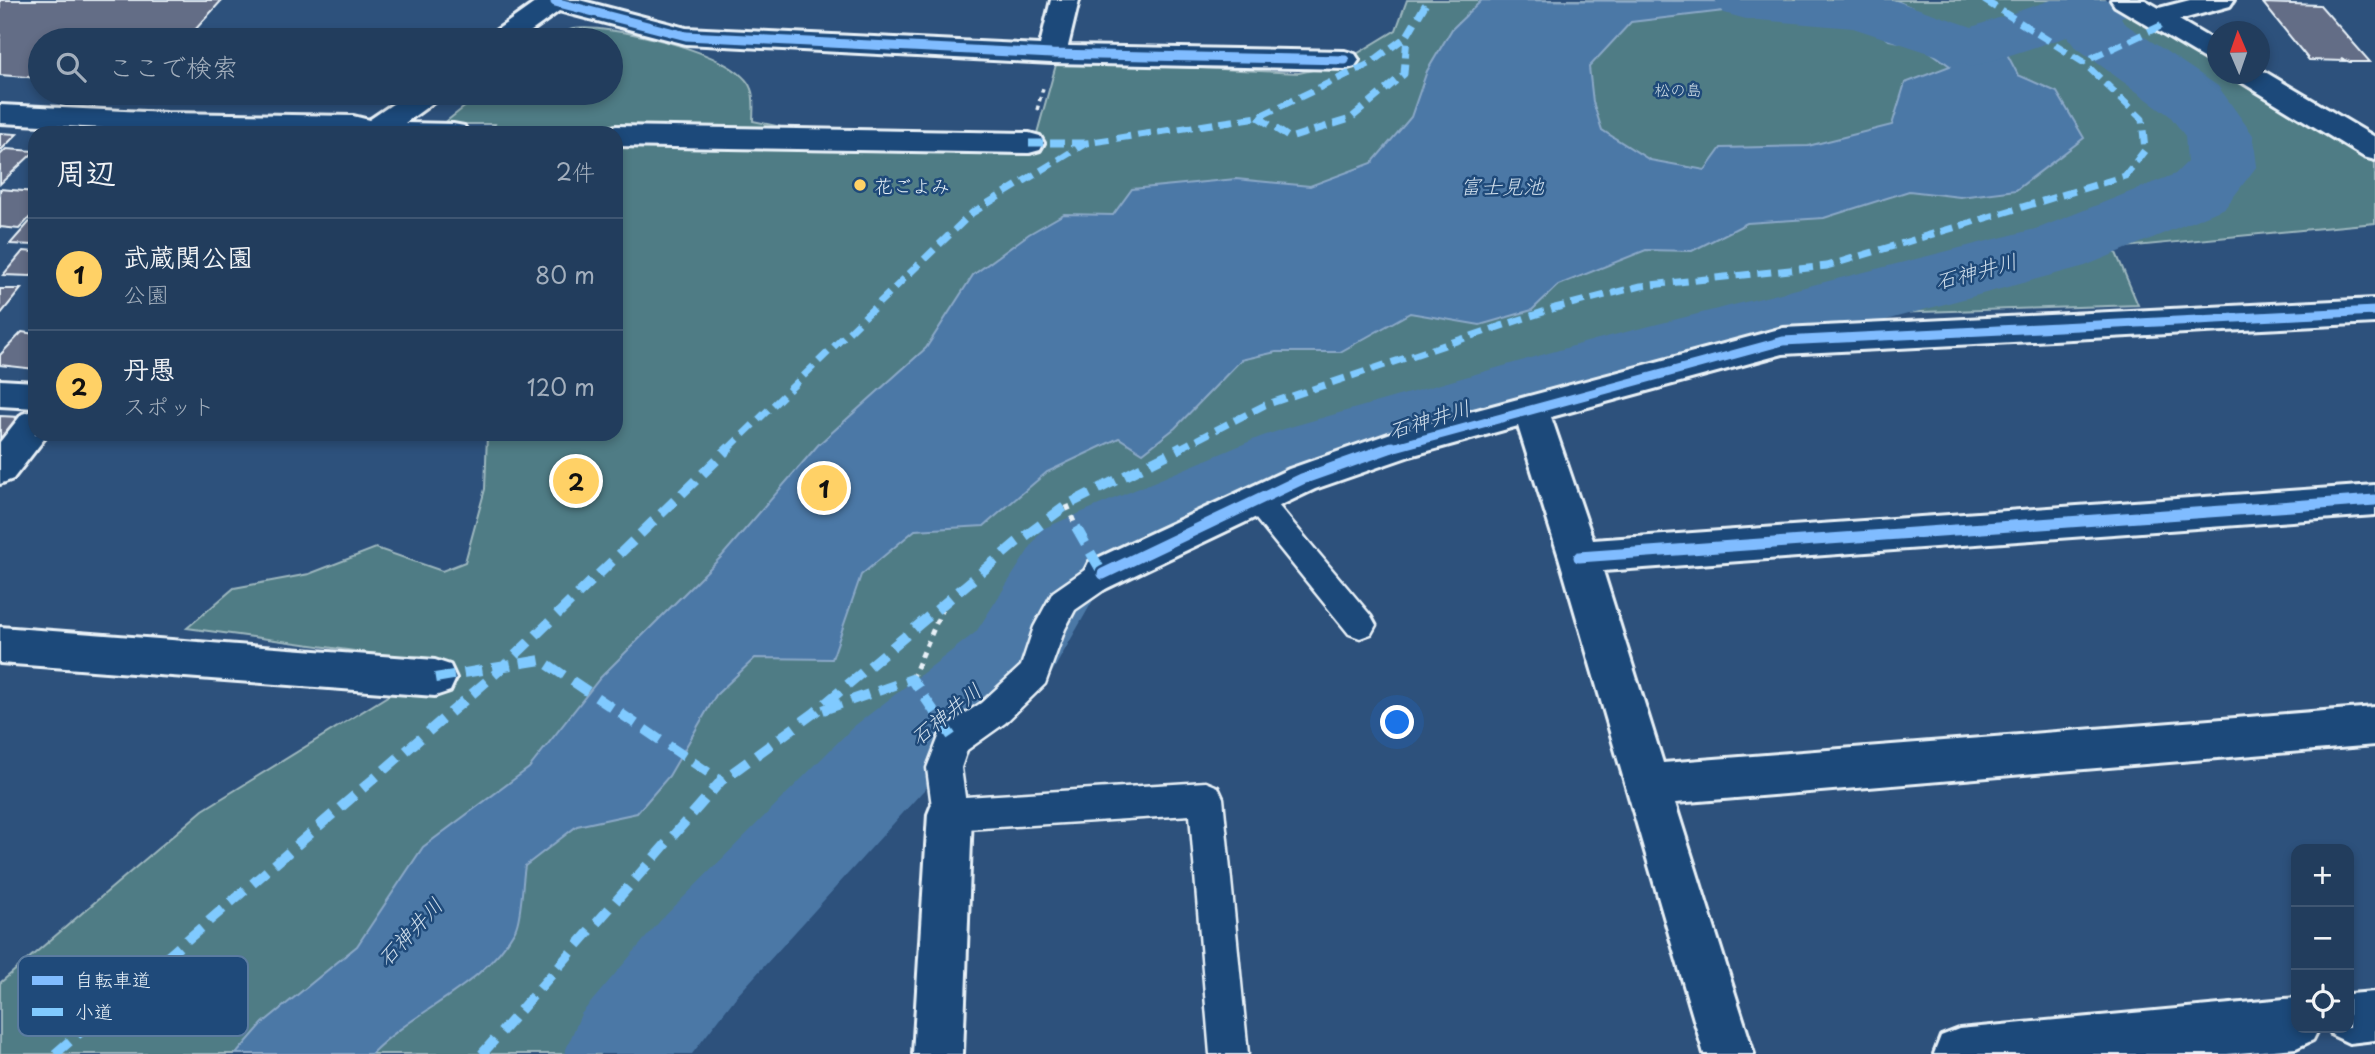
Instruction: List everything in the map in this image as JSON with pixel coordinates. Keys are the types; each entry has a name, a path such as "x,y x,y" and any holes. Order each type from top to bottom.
{"street":[{"path":"1052,54 1065,0"},
{"path":"2140,9 2220,0"},
{"path":"519,28 556,1 686,36 1052,54 1345,60"},
{"path":"2140,9 2207,49"},
{"path":"2265,84 2375,150"},
{"path":"381,126 411,105"},
{"path":"0,114 166,122 356,126"},
{"path":"623,136 1029,143"},
{"path":"1103,574 1302,478 1404,443 1783,341 2375,311"},
{"path":"0,393 28,395"},
{"path":"1531,410 1579,556 1730,1054"},
{"path":"0,469 28,433"},
{"path":"1579,556 2375,500"},
{"path":"0,645 435,678"},
{"path":"1647,785 2375,726"},
{"path":"938,1054 950,814"},
{"path":"2354,1018 2375,1016"},
{"path":"1959,1054 2291,1023"}],"lane":[{"path":"1257,500 1360,625"},
{"path":"1103,574 1064,601 1050,627 1034,674 993,713 954,740 944,768 950,814 1206,798 1229,1054"}],"path":[{"path":"1029,143 1052,54"},
{"path":"1067,505 1076,527"},
{"path":"912,679 943,607"}],"green space":[{"name":"松の島","path":"1407,0 2104,0 2207,61 2207,84 2246,84 2375,159 2375,223 2114,248 2138,305 1737,318 1565,361 1257,456 1049,559 990,651 903,726 600,1054 0,1054 0,983 18,968 18,1036 248,1036 248,956 32,956 203,810 394,692 421,656 398,657 187,628 234,588 309,574 376,548 442,571 465,562 485,489 487,441 623,441 623,126 443,124 467,105 623,105 623,33 670,43 723,63 741,76 751,89 753,121 900,152 1031,155 1057,61 1299,73 1340,64 1396,30"}],"water":[{"name":"富士見池","path":"1482,0 1899,2 1947,23 1962,38 2006,52 2018,75 2057,92 2084,138 2016,190 1960,197 1909,191 1824,218 1747,223 1692,251 1646,250 1558,285 1532,310 1480,325 1410,313 1340,352 1276,352 1241,360 1175,428 1143,453 1119,438 1047,472 984,526 915,530 861,575 832,659 755,658 716,695 669,776 637,813 577,826 525,866 517,924 501,950 467,983 389,1038 371,1054 236,1054 263,1023 357,946 423,847 529,768 600,678 722,556 818,445 926,348 973,275 1029,234 1064,214 1113,215 1132,189 1236,179 1310,186 1372,163 1411,117 1427,71 1452,29","holes":["1766,6 1824,21 1826,14 1857,16 1889,40 1922,46 1950,66 1905,83 1892,125 1808,146 1721,148 1705,170 1650,160 1602,130 1593,102 1589,67 1631,22"]}],"building":[{"path":"0,0 222,0 197,28 28,28 28,77 0,75"},
{"path":"2263,3 2320,5 2370,62 2309,60"},
{"path":"0,133 17,134 0,151"},
{"path":"6,149 28,151 28,158 0,184 0,155"},
{"path":"0,189 28,191 28,219 19,229 0,227"},
{"path":"28,224 28,245 10,244"},
{"path":"23,251 28,251 28,276 3,275"},
{"path":"0,289 21,289 0,315"},
{"path":"22,332 28,333 28,368 0,365 0,355"},
{"path":"0,416 19,417 0,440"}],"waterway":[{"name":"石神井川","path":"1746,0 1861,10 1972,48 2087,9"},
{"name":"石神井川","path":"2087,9 2112,0"},
{"name":"石神井川","path":"621,1054 698,959 888,759 1009,661 1073,555 1290,460 1594,369 2059,248 2200,191 2222,166 2219,135 2194,101 2096,33 2087,9"}],"marked path":[{"path":"168,956 502,668 972,213 1086,143 1258,117 1369,64 1407,36 1428,0"},
{"path":"1984,0 2083,62 2165,24"},
{"path":"1258,117 1290,138 1350,119 1404,74 1407,36"},
{"path":"482,1054 721,781 814,713 1016,543 1067,505 1265,405 1555,308 1641,286 1827,266 2125,176 2145,150 2142,119 2083,62"},
{"path":"1029,143 1085,143"},
{"path":"1076,527 1103,574"},
{"path":"435,678 541,660 721,781"},
{"path":"823,710 912,679 954,740"},
{"path":"55,1054 76,1036"}],"cycle path":[{"path":"555,2 686,36 1052,54 1345,60"},
{"path":"1103,574 1302,479 1404,443 1783,341 2375,311"},
{"path":"1579,557 2375,500"}],"place":[{"name":"花ごよみ","path":"860,185"},
{"name":"丹愚","path":"576,481"},
{"name":"武蔵関公園","path":"824,488"}]}
